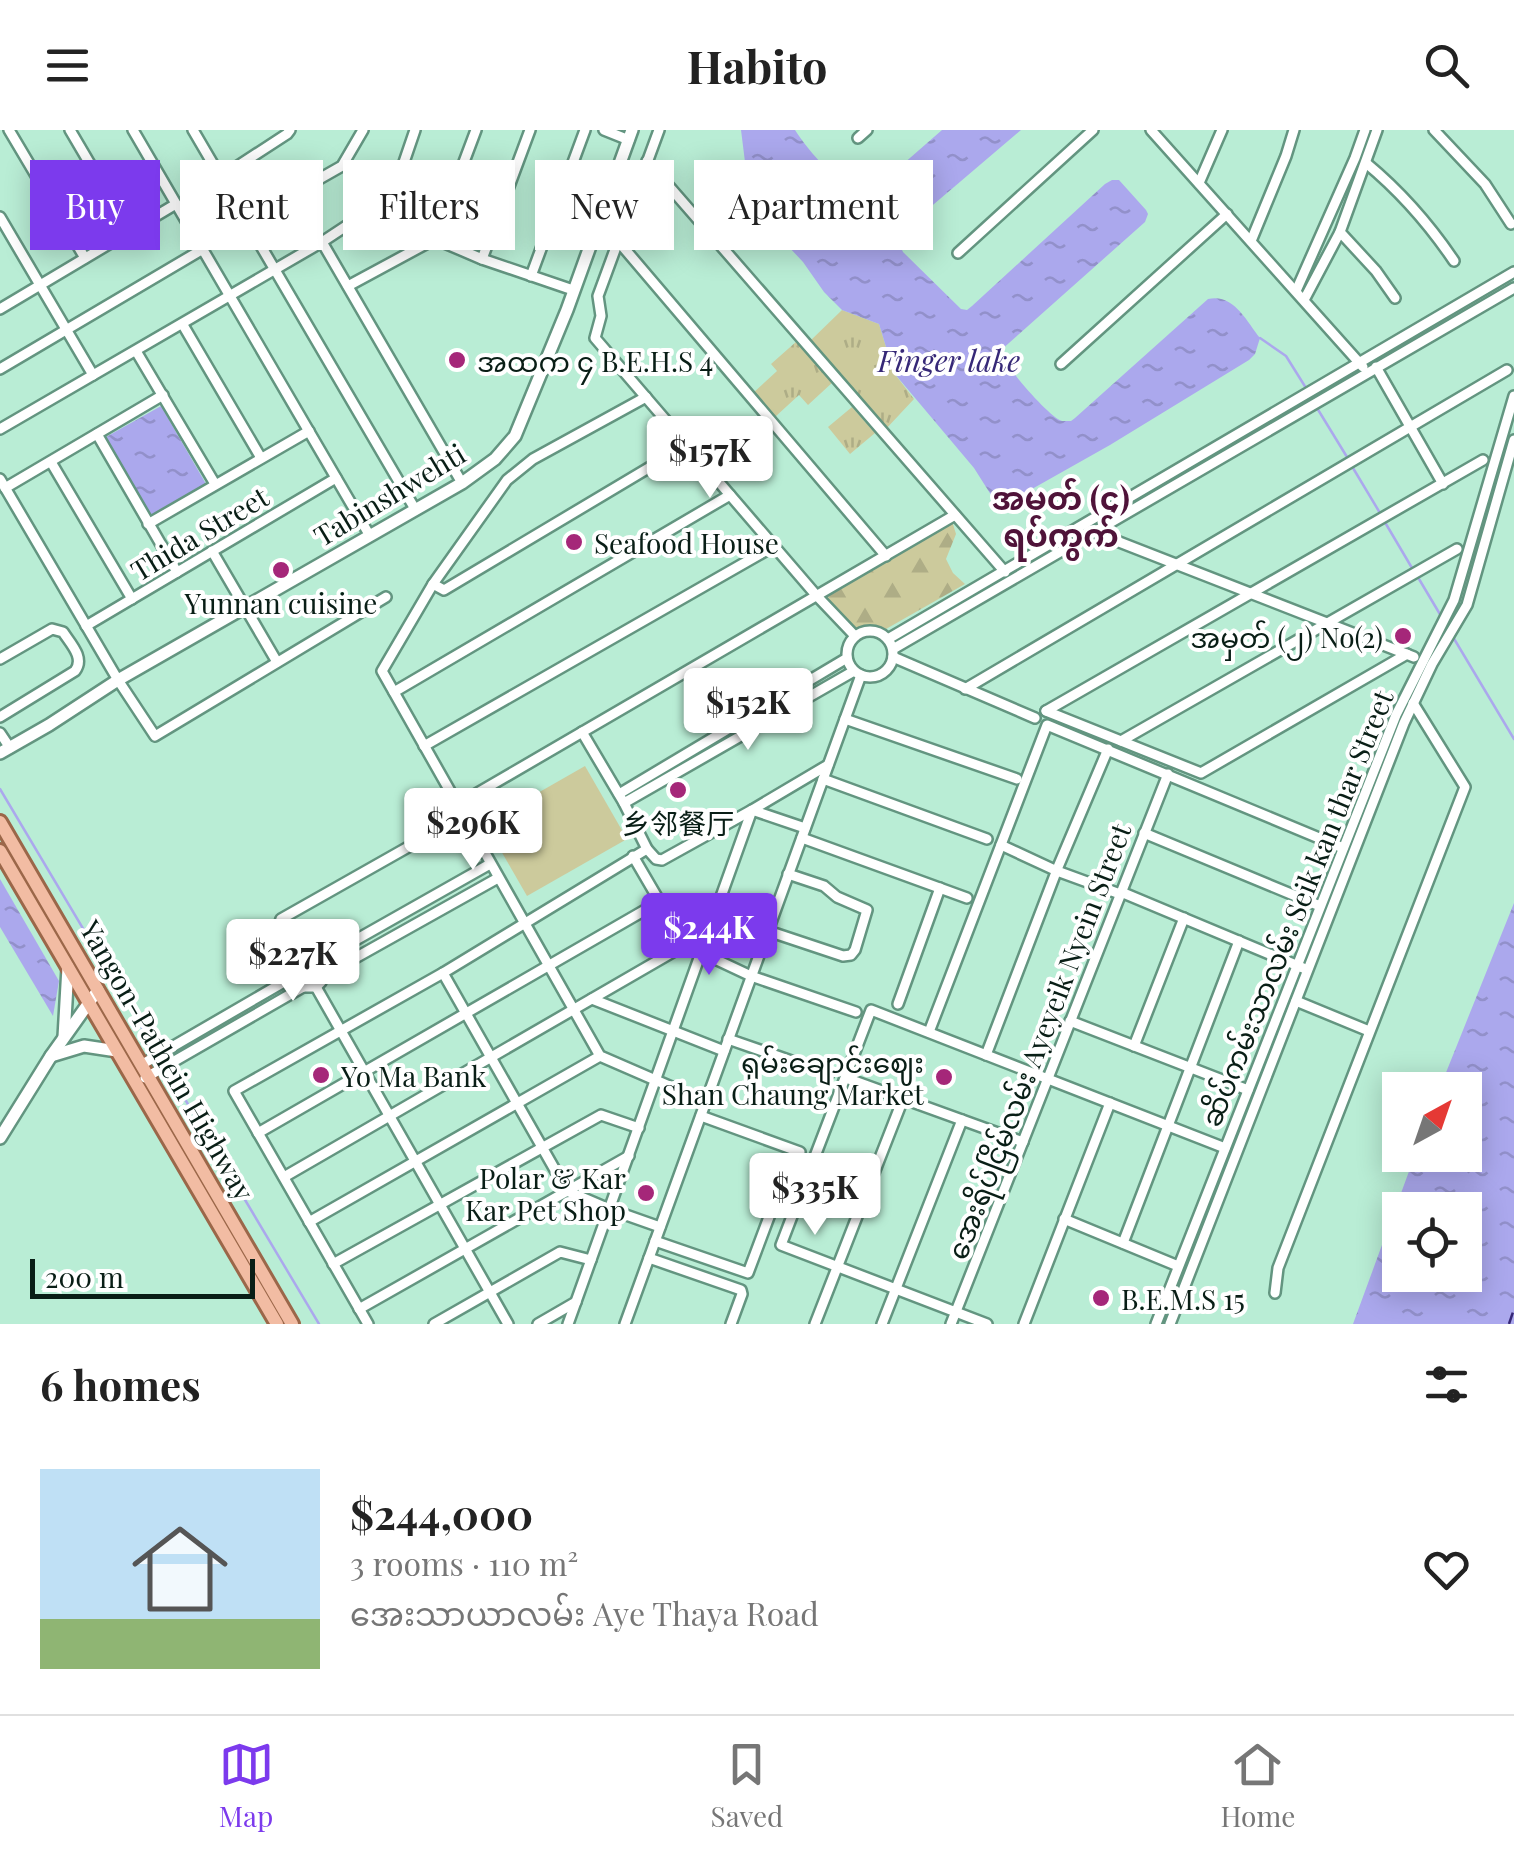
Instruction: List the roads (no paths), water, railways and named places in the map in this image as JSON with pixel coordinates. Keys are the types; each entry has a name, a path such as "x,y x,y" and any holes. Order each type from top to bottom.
{"main road":[{"name":"Tabinshwehti","path":"5,750 118,680 462,482 495,458 515,436 574,290 630,135"},
{"name":"Yangon-Pathein Highway","path":"0,822 98,990 277,1324"},
{"name":"Yangon-Pathein Highway","path":"0,851 117,1051 142,1075 292,1324"},
{"path":"64,1040 68,966"},
{"path":"0,1138 98,990"},
{"path":"51,1056 84,1046 117,1051"}],"street":[{"path":"9,130 85,258"},
{"path":"70,130 88,160"},
{"path":"133,130 180,211"},
{"path":"193,130 211,160"},
{"path":"246,160 290,130"},
{"path":"323,177 342,166 363,130"},
{"path":"323,241 380,203 401,170 415,130"},
{"path":"465,160 476,130"},
{"path":"482,259 530,130"},
{"path":"531,276 585,130"},
{"path":"604,130 630,135"},
{"path":"648,160 659,130"},
{"path":"858,138 867,130"},
{"path":"958,253 1093,130"},
{"path":"1151,130 1359,362 1372,370 1443,484"},
{"path":"1200,184 1222,130"},
{"path":"1251,242 1294,130"},
{"path":"1300,296 1365,130"},
{"path":"1300,296 1340,232 1377,130"},
{"path":"1434,130 1485,184 1512,224"},
{"path":"1366,163 1396,188 1454,261"},
{"path":"674,190 1004,572"},
{"path":"160,214 176,204"},
{"path":"1061,364 1227,214"},
{"path":"0,217 93,375"},
{"path":"1340,232 1395,298"},
{"path":"323,244 462,482"},
{"path":"0,309 99,250"},
{"path":"0,369 203,250 370,536"},
{"path":"265,250 416,509"},
{"path":"0,429 308,250"},
{"path":"348,286 415,250"},
{"path":"461,250 574,290"},
{"path":"615,250 597,300 601,316 595,338 855,636"},
{"path":"626,250 886,556"},
{"path":"1035,718 964,689 891,648 874,631 855,636 847,650 847,658 857,673 879,676 886,671 891,648 1004,572 1514,272"},
{"path":"891,648 1514,288"},
{"path":"183,325 261,458"},
{"path":"136,351 216,484"},
{"path":"964,689 1507,370"},
{"path":"162,395 51,462 3,484 155,736 386,598"},
{"name":"ဆိပ်ကမ်းသာလမ်း Seik kan thar Street","path":"1170,1324 1296,1001 1320,906 1396,715 1454,600 1514,396"},
{"path":"646,397 533,459 507,480 433,584 382,671 600,1056 706,1102"},
{"path":"148,524 309,431"},
{"path":"97,434 177,572"},
{"name":"ဆိပ်ကမ်းသာလမ်း Seik kan thar Street","path":"1156,1324 1248,1090 1413,703 1467,605 1514,440"},
{"path":"433,584 444,590 687,446"},
{"path":"1079,526 1174,565 1251,594 1410,655 1200,773 1046,711 1251,594 1443,484 1483,460"},
{"path":"51,462 132,599"},
{"name":"Thida Street","path":"86,626 336,478"},
{"path":"394,692 730,495"},
{"path":"456,804 955,515"},
{"path":"424,746 774,546"},
{"path":"1121,741 1457,549"},
{"path":"212,551 277,662"},
{"path":"0,659 52,629 64,632 80,659 75,671 0,718"},
{"path":"621,798 847,658"},
{"path":"625,1324 845,719 857,673"},
{"path":"621,798 857,673"},
{"path":"1275,1293 1278,1268 1465,786 1413,703"},
{"path":"845,719 1017,780"},
{"path":"929,1032 1047,725 1344,848"},
{"path":"582,732 647,848 662,860 828,765"},
{"path":"0,733 5,750"},
{"path":"986,1054 1108,749"},
{"name":"အေးရိပ်ငြိမ်လမ်း Ayeyeik Nyein Street","path":"951,1324 1168,774"},
{"path":"823,779 987,839"},
{"path":"752,810 967,898"},
{"path":"568,1324 752,810"},
{"path":"303,987 281,919 463,816"},
{"path":"1144,833 1320,906"},
{"path":"1001,845 1057,872 1121,893 1302,968"},
{"path":"368,1324 234,1091 443,973 647,848"},
{"path":"633,856 685,945 752,976 856,1012"},
{"path":"142,1075 308,962 315,963 490,864"},
{"path":"768,931 843,956 851,955 868,913 837,898 824,886 788,874"},
{"path":"142,1075 303,987 316,987 323,976 498,878"},
{"path":"898,1004 940,888"},
{"path":"258,1133 659,902"},
{"path":"1134,1046 1184,918"},
{"path":"1123,1243 1239,942"},
{"path":"284,1177 685,945"},
{"path":"315,963 323,976"},
{"path":"443,973 567,1191 660,1227"},
{"path":"316,987 508,1324"},
{"path":"592,998 724,1051"},
{"path":"1296,1001 1369,1031"},
{"path":"987,1324 780,1245 871,1010 1225,1148"},
{"path":"1070,1022 1248,1090"},
{"path":"728,1039 830,1074"},
{"path":"309,1222 600,1056"},
{"path":"846,1078 1023,1142"},
{"path":"815,1324 903,1099"},
{"path":"1024,1324 1110,1103"},
{"path":"334,1264 601,1115 638,1128"},
{"path":"700,1116 800,1152"},
{"path":"882,1324 962,1120"},
{"path":"359,1309 629,1156"},
{"path":"655,1240 748,1274 775,1201"},
{"path":"1064,1220 1178,1266"},
{"path":"434,1324 560,1252 591,1260"},
{"path":"649,1258 741,1290 731,1324"},
{"path":"538,1324 576,1302"}],"water":[{"name":"Finger lake","path":"741,130 795,130 819,160 745,160"},
{"name":"Finger lake","path":"942,130 1021,130 933,205 933,160 908,160"},
{"name":"Finger lake","path":"1119,180 1146,210 1145,222 1000,351 1027,389 1056,417 1071,421 1208,299 1232,304 1260,338 1249,360 1110,445 1007,503 999,503 894,373 879,324 842,310 792,250 902,250 961,309 967,310 1105,184"},
{"path":"161,406 206,484 151,515 106,437"},
{"path":"0,879 59,981 53,1016 0,927"},
{"path":"1514,903 1514,1324 1353,1324 1382,1245 1382,1292 1482,1292 1482,1192 1401,1192 1409,1172 1482,1172 1482,1072 1446,1072"}],"waterway":[{"path":"1260,338 1286,356 1306,388"},
{"path":"1317,408 1347,457"},
{"path":"1353,468 1380,513"},
{"path":"1386,524 1412,568"},
{"path":"1419,579 1441,616"},
{"path":"1453,637 1514,739"},
{"path":"0,789 163,1063"},
{"path":"167,1069 319,1324"}],"place":[{"name":"အထက ၄ B.E.H.S 4","path":"457,360"},
{"name":"Seafood House","path":"574,542"},
{"name":"Yunnan cuisine","path":"281,570"},
{"name":"အမှတ် (၂) No(2)","path":"1403,636"},
{"name":"乡邻餐厅","path":"678,790"},
{"name":"Yo Ma Bank","path":"321,1075"},
{"name":"ရှမ်းချောင်းဈေး Shan Chaung Market","path":"944,1077"},
{"name":"Polar & Kar Kar Pet Shop","path":"646,1193"},
{"name":"B.E.M.S 15","path":"1101,1298"}],"district":[{"name":"အမှတ် (၄) ရပ်ကွက်","path":"1061,514"}]}
